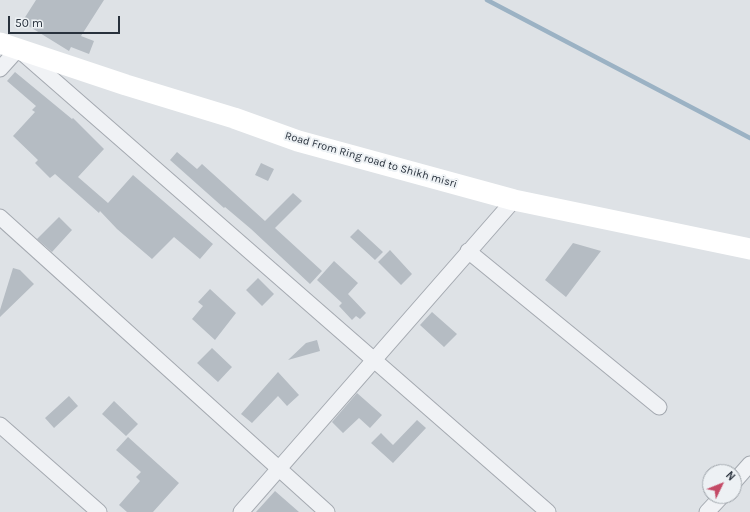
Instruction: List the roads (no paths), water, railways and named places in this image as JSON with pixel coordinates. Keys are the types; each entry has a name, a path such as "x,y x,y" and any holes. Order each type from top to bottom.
{"street":[{"path":"0,69 9,46 548,512"},
{"name":"Road From Ring road to Shikh misri","path":"9,46 234,118 298,142 514,200 750,249"},
{"path":"241,512 514,200"},
{"path":"0,217 327,512"},
{"path":"468,252 659,407"},
{"path":"0,425 99,512"},
{"path":"742,473 750,464"},
{"path":"708,512 715,504"}],"waterway":[{"path":"487,0 750,138"}]}
